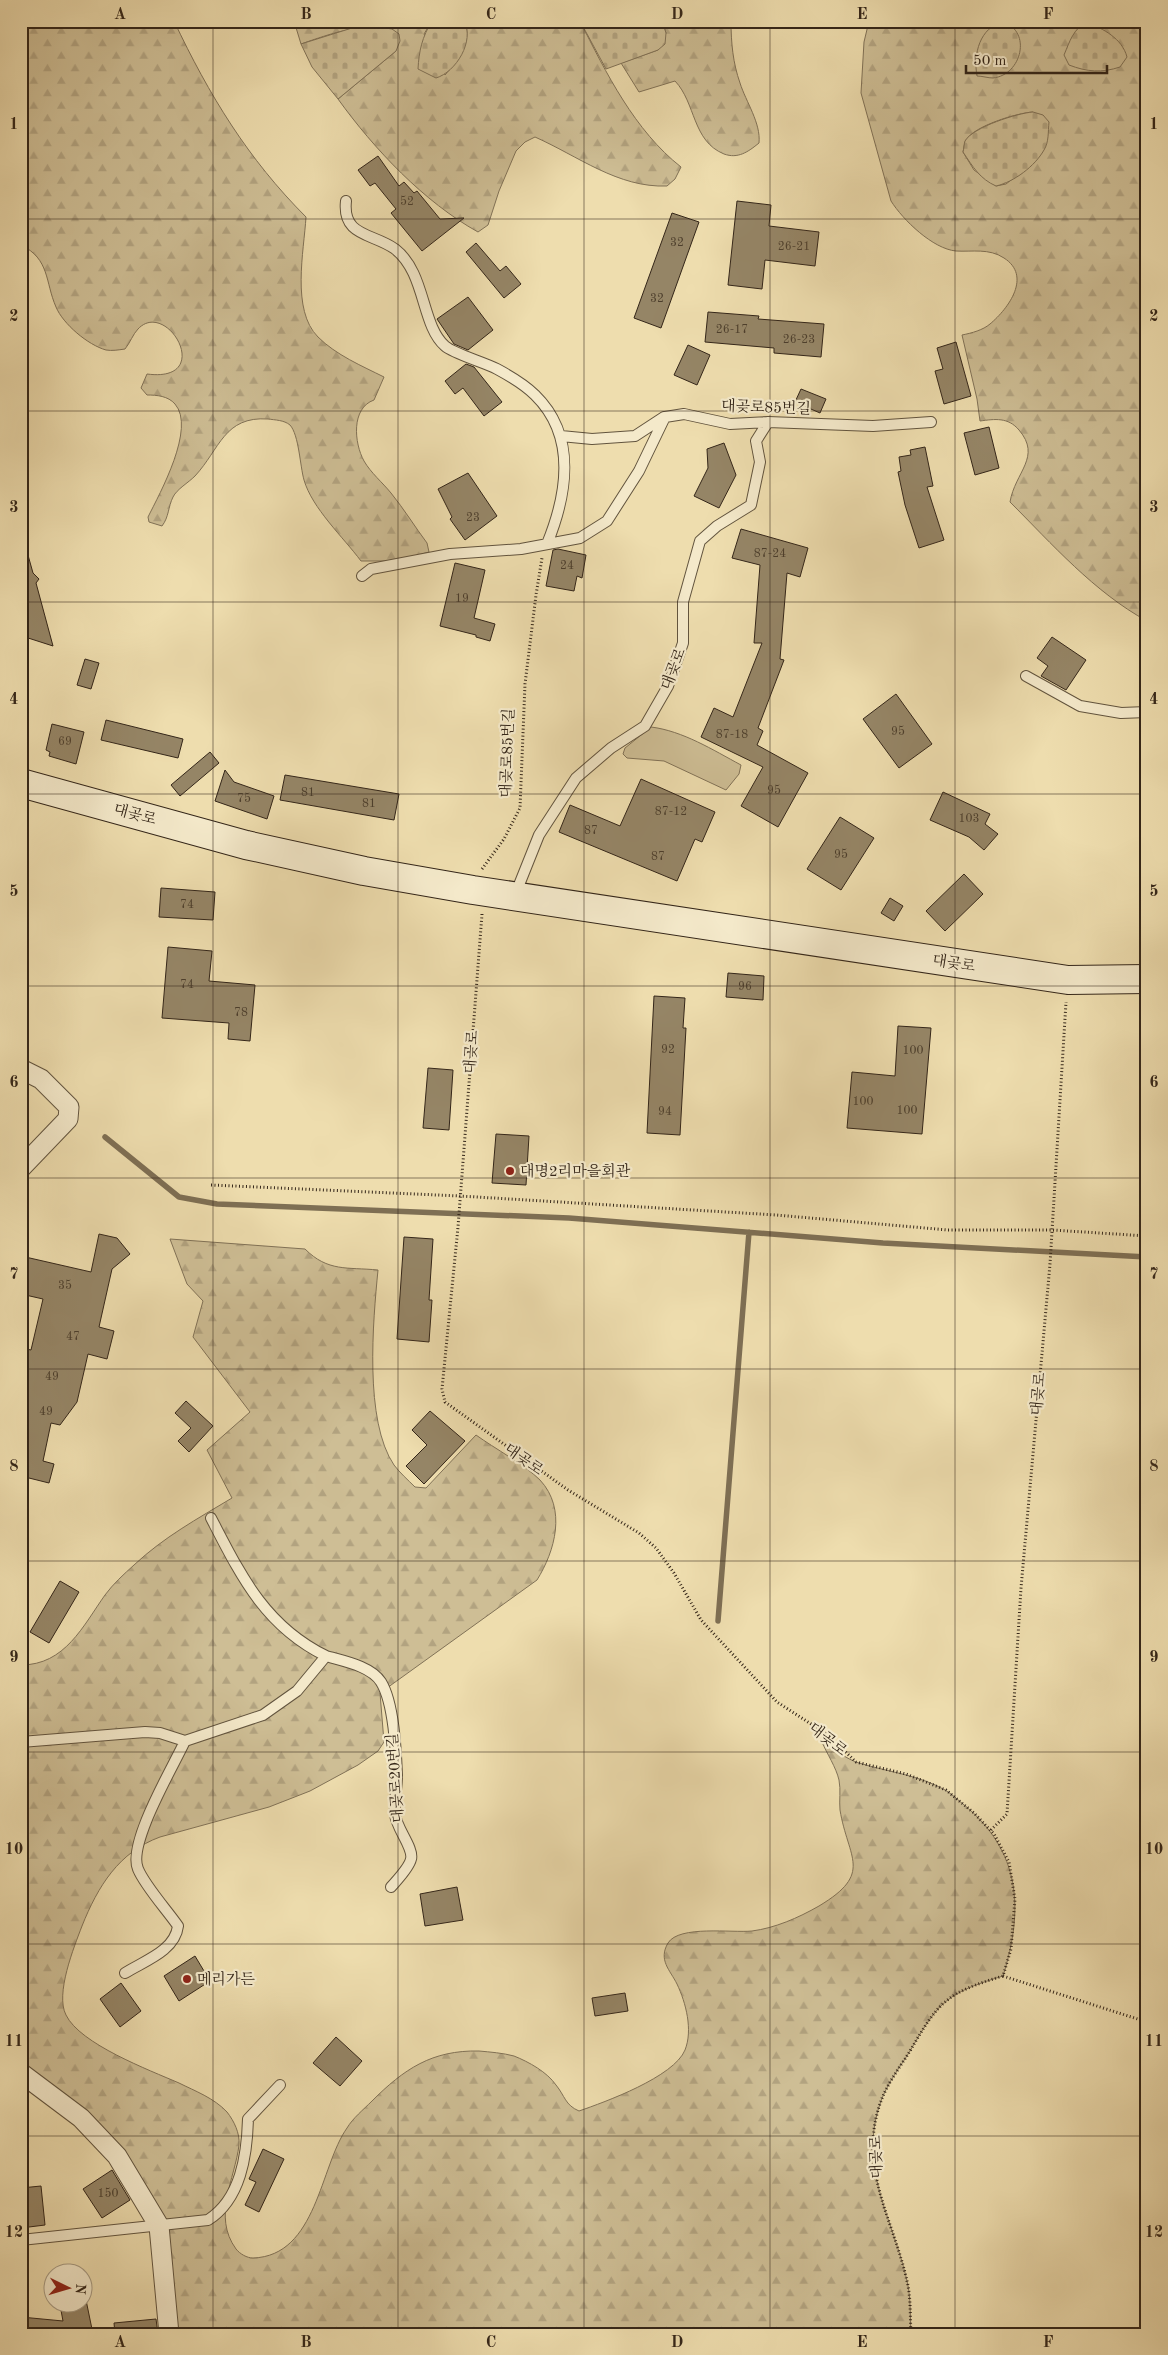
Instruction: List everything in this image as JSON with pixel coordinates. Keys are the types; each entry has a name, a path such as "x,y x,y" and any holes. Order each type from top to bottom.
{"street":[{"name":"대곶로","path":"21,783 246,844 364,871 475,890 1068,980 1147,979"},
{"path":"21,1069 42,1079 69,1108 68,1119 21,1168"},
{"path":"21,2073 81,2118 116,2156 159,2226 169,2334"}],"lane":[{"path":"346,201 344,214 348,223 361,233 394,249 410,266 424,297 434,332 445,347 486,363 528,389 550,414 561,436 564,460 564,493 558,517 547,544"},
{"name":"대곶로85번길","path":"665,417 684,414 730,424 768,422 873,426 930,422"},
{"path":"561,436 592,439 635,436 665,417"},
{"path":"362,576 371,569 450,554 521,549 580,538 607,521 639,471 665,417"},
{"name":"대곶로","path":"514,896 539,836 576,778 611,748 645,726 668,686 683,643 683,602 700,541 717,526 752,505 760,462 756,442 768,422"},
{"path":"1026,676 1080,706 1121,713 1147,712"},
{"path":"21,1742 145,1732 160,1733 185,1741 263,1715 297,1692 326,1656 305,1646 290,1635 261,1605 235,1564 211,1518"},
{"name":"대곶로20번길","path":"326,1656 366,1669 380,1680 386,1695 397,1777 395,1822 411,1851 411,1859 392,1887"},
{"path":"125,1973 168,1947 177,1935 178,1926 137,1869 136,1852 140,1835 185,1741"},
{"path":"21,2240 208,2220 220,2212 230,2199 237,2182 247,2148 248,2119 280,2085"}],"path":[{"name":"대곶로85번길","path":"475,890 520,808 524,684 536,595 543,554 547,544"},
{"name":"대곶로","path":"475,890 460,1201 442,1389 445,1402 568,1490 639,1533 656,1548 674,1573 701,1620 777,1702 828,1735 856,1762 906,1774 946,1790 974,1813 990,1830 1009,1862 1015,1900 1011,1949 1003,1976 967,1987 943,2001 925,2025 881,2100 872,2138 875,2180 908,2282 911,2334"},
{"name":"대곶로","path":"990,1830 1006,1814 1021,1588 1050,1264 1068,980"},
{"path":"211,1184 460,1196 776,1215 948,1230 1052,1230 1147,1236"},
{"path":"1003,1976 1147,2022"}],"green space":[{"path":"21,21 174,21 201,75 231,125 266,172 306,217 301,280 304,312 310,325 318,337 333,349 384,377 374,400 361,410 357,427 358,445 364,461 400,505 427,543 429,552 395,561 361,561 321,512 308,491 295,436 290,425 282,421 268,419 253,419 232,429 217,445 204,466 175,494 162,526 149,522 148,517 174,460 181,428 180,415 172,401 158,396 147,395 141,388 147,374 168,373 179,366 182,356 179,343 172,332 161,324 150,322 138,329 125,349 106,350 92,344 70,327 59,314 42,264 37,257 21,245"},
{"path":"294,21 432,21 424,34 445,75 454,64 465,43 467,28 464,21 580,21 611,81 636,119 649,136 681,167 675,179 667,186 632,182 599,169 535,137 525,142 516,151 499,191 488,225 478,232 438,206 401,173 367,137 338,99 396,51 392,29 367,28 345,30 301,44"},
{"path":"432,21 464,21 467,29 465,46 457,63 443,75 436,78 418,69 422,44"},
{"path":"580,21 662,21 666,33 665,44 658,50 606,69"},
{"path":"662,21 731,21 732,45 736,68 758,128 759,143 751,149 743,154 734,156 724,154 714,148 700,131 682,90 675,81 639,92 621,63 658,50 666,33"},
{"path":"869,21 1147,21 1147,95 1143,101 1143,111 1147,114 1147,621 1091,582 1010,502 1028,457 1028,448 1019,430 1010,423 996,420 980,421 977,399 962,335 984,328 997,317 1015,292 1016,274 1012,265 998,255 980,251 956,251 938,245 919,232 896,209 891,201 861,93 864,42","holes":["1033,112 1034,162 1006,184 996,186 974,170 963,152 966,140 986,125"]},
{"path":"1003,22 1012,27 1018,34 1020,52 1017,61 1003,75 993,78 977,76 976,59 980,43 989,29"},
{"path":"1087,22 1105,31 1121,44 1127,57 1120,67 1094,71 1069,65 1064,55 1068,45 1078,28"},
{"path":"372,26 392,29 399,34 400,41 396,51 338,99 312,67 301,44 352,28"},
{"path":"1033,112 1043,115 1049,122 1046,147 1035,162 1017,177 996,186 990,183 977,172 963,152 965,141 986,126 1017,115"},
{"path":"651,727 686,737 720,753 741,765 739,774 726,790 664,761 627,758 623,754 625,748"},
{"path":"170,1239 305,1249 322,1262 330,1265 378,1270 373,1343 374,1397 384,1446 394,1465 415,1487 426,1488 476,1435 540,1480 548,1491 553,1504 556,1517 555,1530 549,1556 537,1580 380,1693 384,1742 378,1751 358,1765 310,1791 269,1807 160,1837 146,1843 122,1861 95,1897 82,1926 64,1983 63,2006 66,2015 74,2026 100,2046 204,2095 227,2112 239,2136 237,2158 225,2211 229,2236 236,2249 246,2256 253,2258 274,2253 291,2242 304,2226 314,2206 338,2144 349,2124 384,2090 420,2064 447,2054 462,2052 479,2051 514,2056 532,2064 548,2076 568,2103 579,2111 638,2087 667,2070 678,2060 685,2050 688,2025 683,2000 677,1984 666,1965 664,1955 668,1943 674,1937 694,1932 752,1931 786,1922 819,1906 836,1894 847,1884 852,1874 851,1853 840,1810 838,1775 822,1742 854,1761 914,1777 935,1785 955,1797 982,1822 997,1841 1007,1861 1013,1882 1014,1927 1003,1976 957,1994 937,2010 887,2088 881,2101 875,2125 873,2148 875,2170 886,2214 907,2281 910,2300 911,2334 170,2334 159,2226 117,2156 21,2073 21,1665 36,1663 50,1658 61,1651 80,1631 112,1587 145,1555 169,1537 232,1498 207,1450 250,1412 193,1337 203,1301 187,1284"}],"building":[{"path":"378,156 399,186 404,182 414,193 417,191 440,219 464,218 422,251 391,213 396,209 375,183 370,186 358,170"},
{"path":"737,201 771,205 769,226 819,232 815,266 765,260 762,289 728,285"},
{"path":"672,213 699,222 661,328 634,318"},
{"path":"476,243 500,271 506,266 521,284 504,298 466,252"},
{"path":"468,297 493,330 468,350 454,344 437,319"},
{"path":"708,312 759,316 758,319 824,324 821,357 774,353 774,348 705,342"},
{"path":"956,342 971,396 944,404 935,371 943,369 937,348"},
{"path":"688,345 710,355 697,385 674,375"},
{"path":"466,364 474,367 502,402 484,416 463,388 455,394 445,381"},
{"path":"801,389 826,399 820,413 795,402"},
{"path":"989,427 999,468 975,475 964,433"},
{"path":"724,443 736,475 719,508 694,496 708,468 707,449"},
{"path":"925,447 933,486 927,487 944,540 919,548 905,505 898,472 901,471 899,457 911,455 910,450"},
{"path":"468,473 497,516 465,540 450,519 452,517 438,489"},
{"path":"741,529 808,548 800,577 787,573 780,659 784,660 758,728 763,731 757,745 808,773 778,827 741,806 763,767 701,737 714,708 733,717 762,643 754,643 760,565 732,558"},
{"path":"26,548 33,573 39,579 36,583 53,646 25,637 21,631 21,549"},
{"path":"558,549 586,555 582,578 577,576 574,591 546,586 553,550"},
{"path":"455,563 485,570 474,618 495,624 490,641 476,637 476,635 440,626"},
{"path":"1052,637 1086,660 1066,690 1041,676 1048,666 1037,658"},
{"path":"85,659 99,663 91,689 77,685"},
{"path":"896,694 932,744 899,768 863,719"},
{"path":"106,720 183,739 178,758 101,740"},
{"path":"52,724 84,732 76,764 49,756 50,752 46,750"},
{"path":"210,752 219,763 180,796 171,785"},
{"path":"225,770 234,782 274,796 267,819 215,801"},
{"path":"285,775 399,794 394,820 280,800"},
{"path":"641,779 715,812 702,842 695,839 677,881 559,832 570,805 620,826"},
{"path":"943,792 990,814 985,824 998,834 984,850 969,837 930,820"},
{"path":"840,817 874,838 841,890 807,869"},
{"path":"964,874 983,894 945,931 926,911"},
{"path":"161,888 215,892 213,920 159,917"},
{"path":"890,898 903,906 894,921 881,913"},
{"path":"168,947 212,951 209,981 255,985 250,1041 228,1039 229,1023 162,1018"},
{"path":"728,973 764,976 763,1000 726,997"},
{"path":"654,996 685,998 683,1028 686,1028 680,1135 647,1133"},
{"path":"898,1026 931,1028 922,1134 847,1128 852,1072 895,1076"},
{"path":"428,1068 453,1070 449,1130 423,1128"},
{"name":"대명2리마을회관","path":"496,1134 529,1136 526,1185 492,1183"},
{"path":"99,1234 117,1238 130,1254 112,1269 99,1327 114,1331 107,1359 88,1354 77,1402 60,1425 51,1423 43,1461 54,1464 49,1483 21,1476 21,1348 31,1350 43,1299 21,1294 21,1256 91,1272"},
{"path":"404,1237 433,1239 429,1300 432,1300 429,1342 397,1339"},
{"path":"186,1401 213,1426 189,1452 178,1441 191,1428 175,1413"},
{"path":"430,1411 465,1441 424,1484 406,1466 427,1445 412,1430"},
{"path":"60,1581 79,1592 49,1643 30,1632"},
{"path":"457,1887 463,1920 425,1926 420,1894"},
{"name":"메리가든","path":"195,1956 210,1981 179,2001 164,1976"},
{"path":"121,1983 141,2011 120,2027 100,1999"},
{"path":"625,1993 628,2011 595,2016 592,1998"},
{"path":"336,2037 362,2061 340,2086 313,2063"},
{"path":"263,2149 284,2159 259,2212 245,2205 256,2182 249,2179"},
{"path":"112,2170 130,2200 102,2218 83,2189"},
{"path":"41,2186 45,2225 21,2228 21,2188"},
{"path":"61,2312 88,2312 93,2334 21,2334 21,2317 63,2321"},
{"path":"156,2319 158,2334 115,2334 114,2323"}],"waterway":[{"path":"105,1137 179,1197 217,1204 569,1218 883,1243 1147,1257"},
{"path":"718,1621 749,1232"}],"place":[{"name":"대명2리마을회관","path":"510,1171"},
{"name":"메리가든","path":"187,1979"}]}
